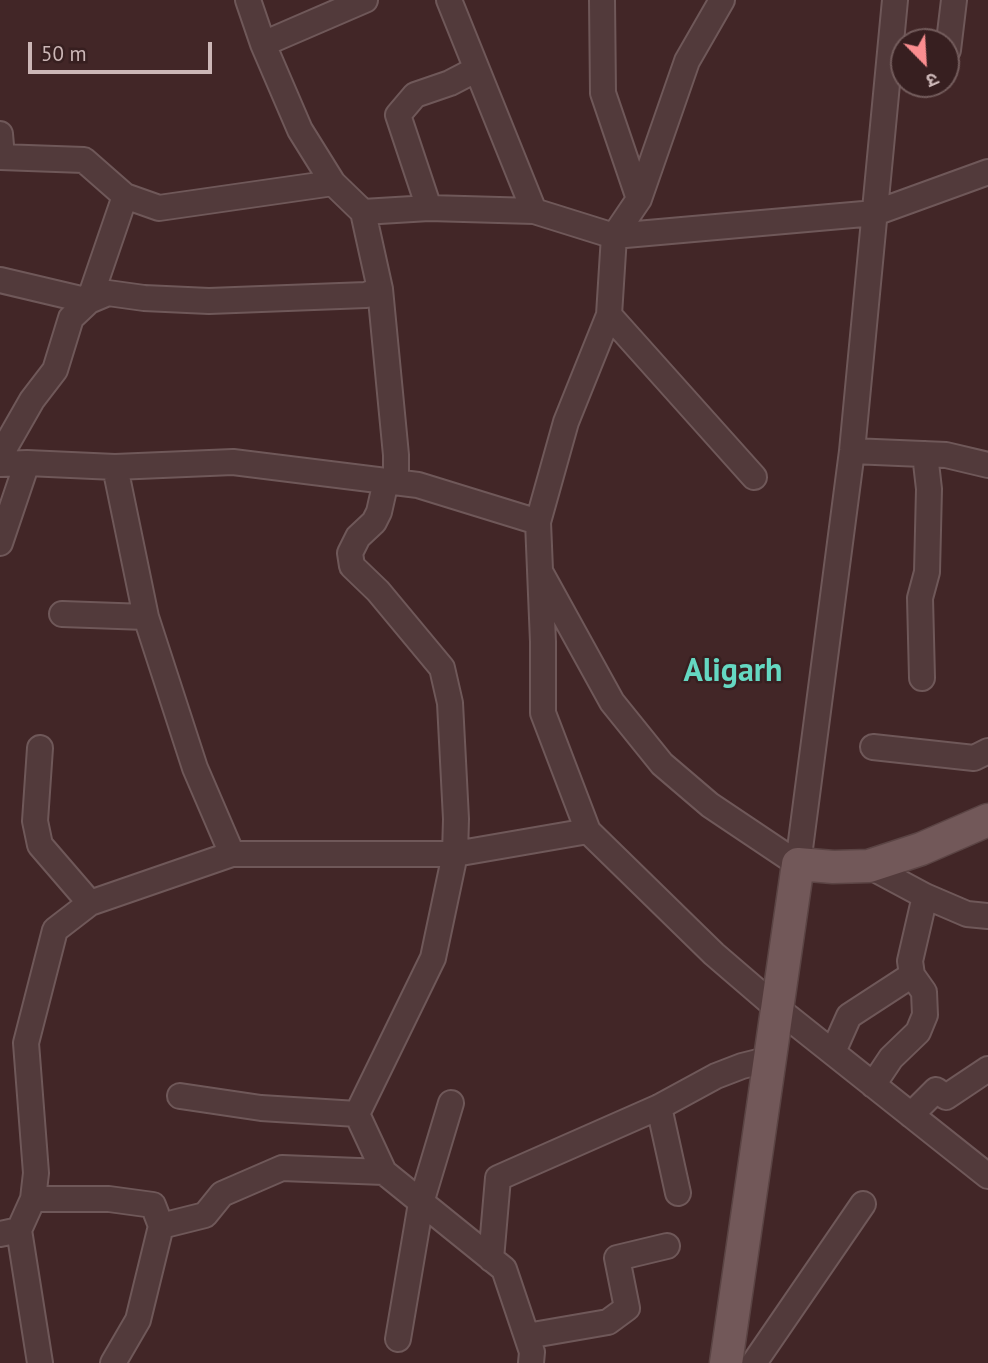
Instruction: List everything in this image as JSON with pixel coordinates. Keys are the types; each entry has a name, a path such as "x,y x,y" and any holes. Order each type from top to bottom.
{"main road":[{"path":"726,1363 798,864 869,866 921,849 988,820"}],"street":[{"path":"248,0 263,44 300,130 333,183 363,212 380,289 396,455 391,481 379,512 374,522 358,537 350,553 352,566 378,591 442,668 450,703 456,819 455,855 433,958 357,1114"},
{"path":"263,44 365,0"},
{"path":"449,0 534,211"},
{"path":"602,0 603,93 639,199"},
{"path":"722,0 687,61 639,199 614,236 609,315 566,422 538,522 543,713 587,831 714,954 778,1009 988,1176"},
{"path":"540,571 612,702 662,764 710,805 798,864 852,451 895,0"},
{"path":"951,28 954,0"},
{"path":"429,208 398,115 415,95 450,83 475,70"},
{"path":"1,149 83,160 125,196 159,208 333,183"},
{"path":"363,212 429,208 534,211 614,236 875,213 988,172"},
{"path":"89,301 125,196"},
{"path":"0,280 89,301"},
{"path":"0,456 32,400 55,370 71,318 89,301 108,293 144,298 209,301 366,295 380,289"},
{"path":"609,315 754,477"},
{"path":"852,451 947,455 988,465"},
{"path":"922,678 920,598 927,572 929,489 925,454"},
{"path":"0,464 116,467 233,462 418,485 538,522"},
{"path":"2,531 27,463"},
{"path":"116,467 146,617 195,768 232,854"},
{"path":"62,614 146,617"},
{"path":"873,747 974,758 988,751"},
{"path":"40,748 35,821 40,845 90,903"},
{"path":"40,1363 9,1232 33,1199 36,1173 26,1043 55,930 90,903 232,854 455,855 587,831"},
{"path":"869,866 925,896 967,914 988,916"},
{"path":"873,1085 891,1058 918,1032 925,1015 924,992 912,975 911,961 925,896"},
{"path":"833,1052 849,1016 912,975"},
{"path":"491,1259 498,1178 659,1107 716,1076 771,1059"},
{"path":"911,1115 936,1090 946,1097 988,1069"},
{"path":"180,1096 261,1108 357,1114"},
{"path":"398,1339 421,1203 451,1103"},
{"path":"659,1107 678,1193"},
{"path":"357,1114 384,1172 504,1269 532,1352 531,1363"},
{"path":"161,1226 205,1215 222,1194 282,1168 384,1172"},
{"path":"33,1199 109,1199 153,1205 161,1226 138,1320 113,1363"},
{"path":"754,1363 863,1204"},
{"path":"527,1336 608,1322 627,1308 617,1258 667,1246"}],"district":[{"name":"Aligarh","path":"733,672"}]}
